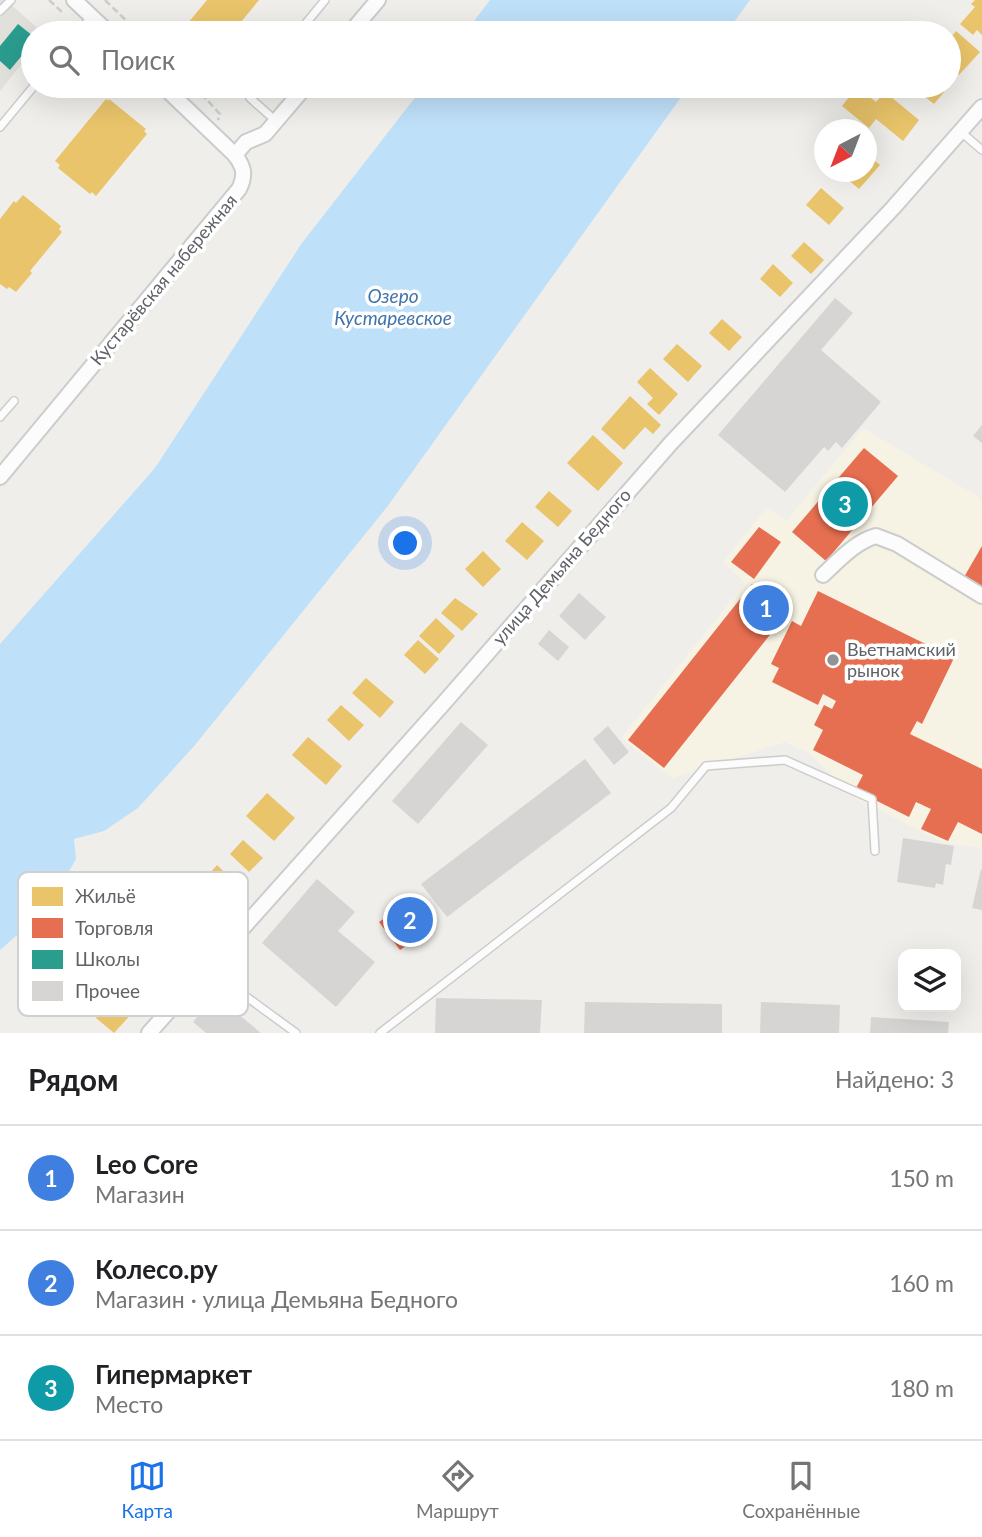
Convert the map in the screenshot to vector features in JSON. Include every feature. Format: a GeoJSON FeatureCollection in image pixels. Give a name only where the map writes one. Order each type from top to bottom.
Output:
{"type":"FeatureCollection","features":[{"type":"Feature","properties":{"kind":"street"},"geometry":{"type":"LineString","coordinates":[[74,0],[96,21]]}},
{"type":"Feature","properties":{"kind":"street"},"geometry":{"type":"LineString","coordinates":[[360,21],[378,0]]}},
{"type":"Feature","properties":{"kind":"street"},"geometry":{"type":"LineString","coordinates":[[176,98],[235,155],[246,142],[265,134],[296,98]]}},
{"type":"Feature","properties":{"kind":"street","name":"улица Демьяна Бедного"},"geometry":{"type":"LineString","coordinates":[[248,921],[671,443],[893,208],[982,107]]}},
{"type":"Feature","properties":{"kind":"street","name":"Кустарёвская набережная"},"geometry":{"type":"LineString","coordinates":[[0,477],[239,189],[244,173],[242,164],[235,155]]}},
{"type":"Feature","properties":{"kind":"street"},"geometry":{"type":"LineString","coordinates":[[823,575],[852,549],[866,539],[876,536],[897,544],[982,596]]}},
{"type":"Feature","properties":{"kind":"street","name":"улица Демьяна Бедного"},"geometry":{"type":"LineString","coordinates":[[149,1033],[164,1016]]}},
{"type":"Feature","properties":{"kind":"lane"},"geometry":{"type":"LineString","coordinates":[[0,11],[11,0]]}},
{"type":"Feature","properties":{"kind":"lane"},"geometry":{"type":"LineString","coordinates":[[308,21],[325,0]]}},
{"type":"Feature","properties":{"kind":"lane"},"geometry":{"type":"LineString","coordinates":[[88,21],[91,17]]}},
{"type":"Feature","properties":{"kind":"lane"},"geometry":{"type":"LineString","coordinates":[[0,127],[24,98]]}},
{"type":"Feature","properties":{"kind":"lane"},"geometry":{"type":"LineString","coordinates":[[250,98],[276,121]]}},
{"type":"Feature","properties":{"kind":"lane"},"geometry":{"type":"LineString","coordinates":[[960,132],[982,150]]}},
{"type":"Feature","properties":{"kind":"lane"},"geometry":{"type":"LineString","coordinates":[[0,417],[14,401]]}},
{"type":"Feature","properties":{"kind":"lane"},"geometry":{"type":"LineString","coordinates":[[380,1033],[671,808],[706,766],[785,760],[872,799],[875,851]]}},
{"type":"Feature","properties":{"kind":"lane"},"geometry":{"type":"LineString","coordinates":[[248,997],[296,1033]]}},
{"type":"Feature","properties":{"kind":"path"},"geometry":{"type":"LineString","coordinates":[[105,0],[127,21]]}},
{"type":"Feature","properties":{"kind":"path"},"geometry":{"type":"LineString","coordinates":[[206,98],[220,111],[220,116],[209,130]]}},
{"type":"Feature","properties":{"kind":"shaded area"},"geometry":{"type":"Polygon","coordinates":[[[0,0],[6,0],[30,21],[21,21],[21,65],[0,91],[0,0]]]}},
{"type":"Feature","properties":{"kind":"shaded area","name":"Вьетнамский рынок"},"geometry":{"type":"Polygon","coordinates":[[[863,428],[982,499],[982,848],[944,843],[853,797],[809,753],[785,742],[672,778],[621,738],[745,583],[723,562],[767,507],[787,520],[863,428]]]}},
{"type":"Feature","properties":{"kind":"water"},"geometry":{"type":"Polygon","coordinates":[[[490,0],[750,0],[735,21],[474,21],[490,0]]]}},
{"type":"Feature","properties":{"kind":"water","name":"Озеро Кустаревское"},"geometry":{"type":"Polygon","coordinates":[[[415,98],[680,98],[387,507],[195,745],[138,808],[104,831],[74,839],[76,859],[69,872],[18,872],[18,934],[0,950],[0,644],[155,468],[302,243],[415,98]]]}},
{"type":"Feature","properties":{"kind":"building: Жильё"},"geometry":{"type":"Polygon","coordinates":[[[207,0],[259,0],[242,21],[190,21],[207,0]]]}},
{"type":"Feature","properties":{"kind":"building: Жильё"},"geometry":{"type":"Polygon","coordinates":[[[975,0],[982,0],[982,35],[977,30],[973,35],[961,25],[975,7],[971,4],[975,0]]]}},
{"type":"Feature","properties":{"kind":"building: Жильё"},"geometry":{"type":"Polygon","coordinates":[[[961,35],[980,52],[961,73],[961,35]]]}},
{"type":"Feature","properties":{"kind":"building: Жильё"},"geometry":{"type":"Polygon","coordinates":[[[848,98],[871,98],[876,102],[880,98],[892,98],[919,120],[903,141],[877,119],[858,119],[842,106],[848,98]]]}},
{"type":"Feature","properties":{"kind":"building: Жильё"},"geometry":{"type":"Polygon","coordinates":[[[926,98],[939,98],[934,104],[926,98]]]}},
{"type":"Feature","properties":{"kind":"building: Жильё"},"geometry":{"type":"Polygon","coordinates":[[[106,99],[146,129],[144,131],[147,134],[96,196],[58,168],[60,165],[55,161],[106,99]]]}},
{"type":"Feature","properties":{"kind":"building: Жильё"},"geometry":{"type":"Polygon","coordinates":[[[851,182],[865,182],[859,189],[851,182]]]}},
{"type":"Feature","properties":{"kind":"building: Жильё"},"geometry":{"type":"Polygon","coordinates":[[[821,188],[844,208],[829,225],[806,205],[821,188]]]}},
{"type":"Feature","properties":{"kind":"building: Жильё"},"geometry":{"type":"Polygon","coordinates":[[[23,195],[61,226],[59,229],[62,232],[16,292],[0,284],[0,219],[14,201],[16,203],[23,195]]]}},
{"type":"Feature","properties":{"kind":"building: Жильё"},"geometry":{"type":"Polygon","coordinates":[[[804,242],[824,260],[811,274],[791,256],[804,242]]]}},
{"type":"Feature","properties":{"kind":"building: Жильё"},"geometry":{"type":"Polygon","coordinates":[[[773,264],[793,283],[780,297],[760,279],[773,264]]]}},
{"type":"Feature","properties":{"kind":"building: Жильё"},"geometry":{"type":"Polygon","coordinates":[[[722,319],[742,337],[729,351],[709,333],[722,319]]]}},
{"type":"Feature","properties":{"kind":"building: Жильё"},"geometry":{"type":"Polygon","coordinates":[[[677,344],[702,366],[688,382],[663,359],[677,344]]]}},
{"type":"Feature","properties":{"kind":"building: Жильё"},"geometry":{"type":"Polygon","coordinates":[[[650,368],[678,394],[659,415],[647,404],[653,398],[637,382],[650,368]]]}},
{"type":"Feature","properties":{"kind":"building: Жильё"},"geometry":{"type":"Polygon","coordinates":[[[630,396],[661,425],[653,434],[645,427],[624,450],[601,429],[630,396]]]}},
{"type":"Feature","properties":{"kind":"building: Жильё"},"geometry":{"type":"Polygon","coordinates":[[[593,435],[623,463],[598,491],[567,463],[593,435]]]}},
{"type":"Feature","properties":{"kind":"building: Жильё"},"geometry":{"type":"Polygon","coordinates":[[[549,491],[572,511],[558,527],[535,507],[549,491]]]}},
{"type":"Feature","properties":{"kind":"building: Жильё"},"geometry":{"type":"Polygon","coordinates":[[[522,522],[544,541],[527,560],[505,541],[522,522]]]}},
{"type":"Feature","properties":{"kind":"building: Жильё"},"geometry":{"type":"Polygon","coordinates":[[[483,551],[501,569],[483,587],[465,569],[483,551]]]}},
{"type":"Feature","properties":{"kind":"building: Жильё"},"geometry":{"type":"Polygon","coordinates":[[[455,598],[478,614],[462,631],[441,613],[455,598]]]}},
{"type":"Feature","properties":{"kind":"building: Жильё"},"geometry":{"type":"Polygon","coordinates":[[[436,618],[455,636],[439,654],[419,636],[436,618]]]}},
{"type":"Feature","properties":{"kind":"building: Жильё"},"geometry":{"type":"Polygon","coordinates":[[[418,640],[439,659],[425,674],[404,655],[418,640]]]}},
{"type":"Feature","properties":{"kind":"building: Жильё"},"geometry":{"type":"Polygon","coordinates":[[[366,678],[394,702],[380,718],[352,693],[366,678]]]}},
{"type":"Feature","properties":{"kind":"building: Жильё"},"geometry":{"type":"Polygon","coordinates":[[[341,705],[364,725],[349,741],[327,720],[341,705]]]}},
{"type":"Feature","properties":{"kind":"building: Жильё"},"geometry":{"type":"Polygon","coordinates":[[[308,737],[342,766],[326,785],[292,755],[308,737]]]}},
{"type":"Feature","properties":{"kind":"building: Жильё"},"geometry":{"type":"Polygon","coordinates":[[[267,793],[295,818],[274,841],[246,816],[267,793]]]}},
{"type":"Feature","properties":{"kind":"building: Жильё"},"geometry":{"type":"Polygon","coordinates":[[[243,840],[263,858],[249,872],[230,854],[243,840]]]}},
{"type":"Feature","properties":{"kind":"building: Жильё"},"geometry":{"type":"Polygon","coordinates":[[[217,865],[224,872],[211,872],[217,865]]]}},
{"type":"Feature","properties":{"kind":"building: Жильё"},"geometry":{"type":"Polygon","coordinates":[[[98,1016],[130,1016],[114,1033],[96,1018],[98,1016]]]}},
{"type":"Feature","properties":{"kind":"building: Торговля"},"geometry":{"type":"Polygon","coordinates":[[[864,448],[898,476],[826,561],[792,532],[864,448]]]}},
{"type":"Feature","properties":{"kind":"building: Торговля"},"geometry":{"type":"Polygon","coordinates":[[[759,527],[781,542],[754,579],[731,562],[759,527]]]}},
{"type":"Feature","properties":{"kind":"building: Торговля"},"geometry":{"type":"Polygon","coordinates":[[[982,546],[982,588],[964,577],[982,546]]]}},
{"type":"Feature","properties":{"kind":"building: Торговля"},"geometry":{"type":"Polygon","coordinates":[[[760,582],[787,603],[783,608],[788,612],[664,768],[628,740],[752,584],[756,587],[760,582]]]}},
{"type":"Feature","properties":{"kind":"building: Торговля"},"geometry":{"type":"Polygon","coordinates":[[[818,591],[954,658],[922,724],[917,721],[910,734],[982,769],[982,834],[958,822],[948,841],[921,829],[931,809],[916,802],[909,817],[855,790],[863,775],[813,750],[823,730],[814,725],[824,705],[832,709],[836,701],[823,694],[818,705],[772,682],[779,668],[771,664],[792,621],[801,626],[818,591]]]}},
{"type":"Feature","properties":{"kind":"building: Торговля"},"geometry":{"type":"Polygon","coordinates":[[[412,899],[434,927],[400,950],[379,922],[412,899]]]}},
{"type":"Feature","properties":{"kind":"building: Школы"},"geometry":{"type":"Polygon","coordinates":[[[18,24],[21,26],[21,57],[10,70],[0,61],[0,46],[18,24]]]}},
{"type":"Feature","properties":{"kind":"building: Прочее"},"geometry":{"type":"Polygon","coordinates":[[[835,298],[853,313],[821,350],[881,402],[842,448],[836,442],[828,451],[824,447],[785,492],[718,435],[835,298]]]}},
{"type":"Feature","properties":{"kind":"building: Прочее"},"geometry":{"type":"Polygon","coordinates":[[[982,425],[982,443],[973,436],[982,425]]]}},
{"type":"Feature","properties":{"kind":"building: Прочее"},"geometry":{"type":"Polygon","coordinates":[[[579,593],[606,617],[585,640],[559,616],[579,593]]]}},
{"type":"Feature","properties":{"kind":"building: Прочее"},"geometry":{"type":"Polygon","coordinates":[[[549,630],[569,647],[558,661],[538,644],[549,630]]]}},
{"type":"Feature","properties":{"kind":"building: Прочее"},"geometry":{"type":"Polygon","coordinates":[[[461,722],[488,745],[418,824],[392,801],[461,722]]]}},
{"type":"Feature","properties":{"kind":"building: Прочее"},"geometry":{"type":"Polygon","coordinates":[[[608,726],[629,752],[614,765],[593,739],[608,726]]]}},
{"type":"Feature","properties":{"kind":"building: Прочее"},"geometry":{"type":"Polygon","coordinates":[[[585,759],[611,793],[447,917],[421,884],[585,759]]]}},
{"type":"Feature","properties":{"kind":"building: Прочее"},"geometry":{"type":"Polygon","coordinates":[[[903,838],[954,846],[951,865],[946,864],[943,885],[936,883],[935,888],[897,882],[903,838]]]}},
{"type":"Feature","properties":{"kind":"building: Прочее"},"geometry":{"type":"Polygon","coordinates":[[[982,870],[982,910],[972,908],[982,870]]]}},
{"type":"Feature","properties":{"kind":"building: Прочее"},"geometry":{"type":"Polygon","coordinates":[[[317,879],[355,912],[338,931],[375,962],[336,1007],[262,943],[317,879]]]}},
{"type":"Feature","properties":{"kind":"building: Прочее"},"geometry":{"type":"Polygon","coordinates":[[[436,998],[542,1000],[540,1033],[435,1033],[436,998]]]}},
{"type":"Feature","properties":{"kind":"building: Прочее"},"geometry":{"type":"Polygon","coordinates":[[[585,1002],[722,1004],[722,1033],[584,1033],[585,1002]]]}},
{"type":"Feature","properties":{"kind":"building: Прочее"},"geometry":{"type":"Polygon","coordinates":[[[761,1002],[840,1005],[839,1033],[760,1033],[761,1002]]]}},
{"type":"Feature","properties":{"kind":"building: Прочее"},"geometry":{"type":"Polygon","coordinates":[[[198,1016],[240,1016],[261,1033],[206,1033],[193,1022],[198,1016]]]}},
{"type":"Feature","properties":{"kind":"building: Прочее"},"geometry":{"type":"Polygon","coordinates":[[[871,1017],[949,1022],[948,1033],[870,1033],[871,1017]]]}},
{"type":"Feature","properties":{"kind":"place","name":"Гипермаркет"},"geometry":{"type":"Point","coordinates":[845,504]}},
{"type":"Feature","properties":{"kind":"place","name":"Leo Core"},"geometry":{"type":"Point","coordinates":[766,608]}},
{"type":"Feature","properties":{"kind":"place","name":"Вьетнамский рынок"},"geometry":{"type":"Point","coordinates":[833,660]}},
{"type":"Feature","properties":{"kind":"place","name":"Колесо.ру"},"geometry":{"type":"Point","coordinates":[410,920]}}]}
